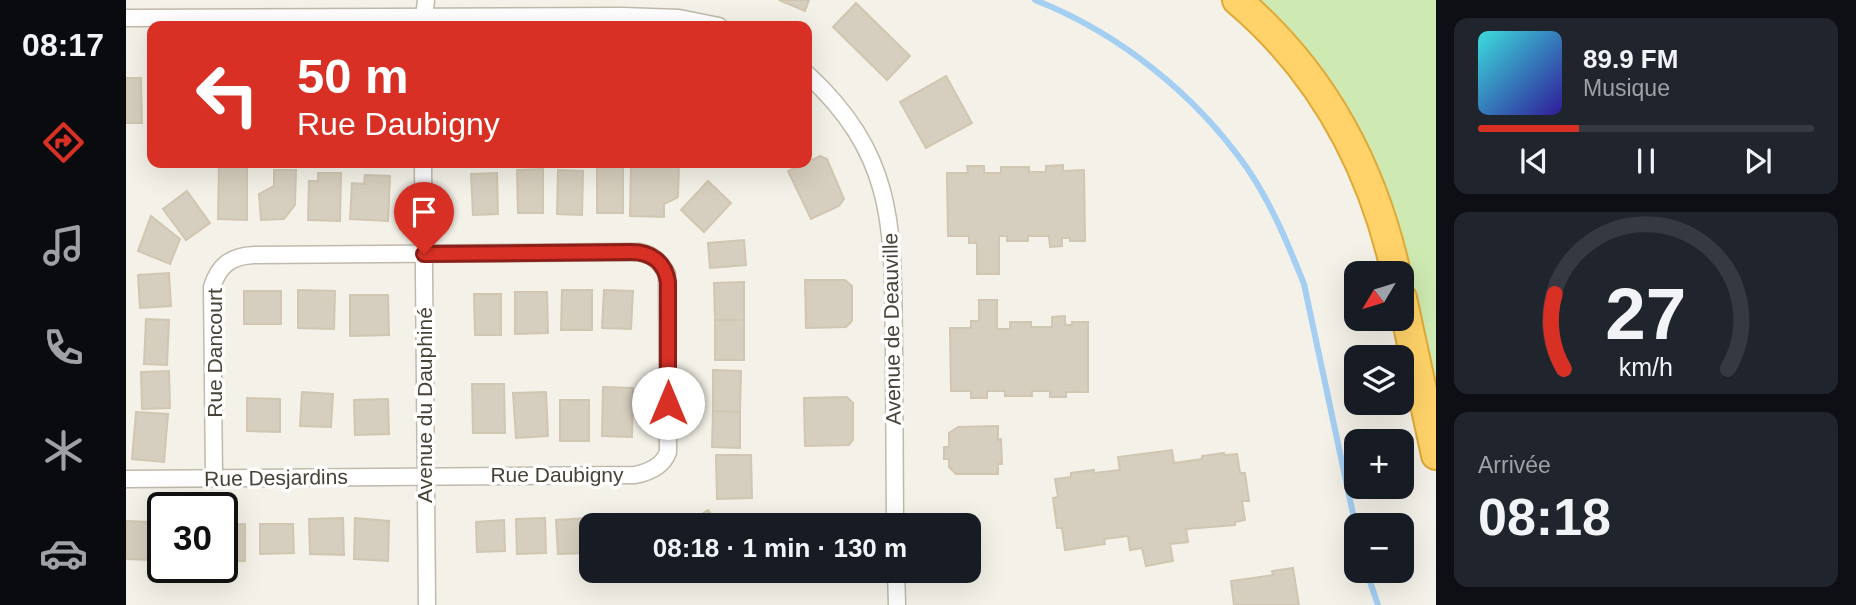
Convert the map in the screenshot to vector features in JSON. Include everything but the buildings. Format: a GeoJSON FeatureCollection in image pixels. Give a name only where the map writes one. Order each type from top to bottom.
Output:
{"type":"FeatureCollection","features":[{"type":"Feature","properties":{"kind":"highway"},"geometry":{"type":"LineString","coordinates":[[1237,0],[1291,52],[1339,120],[1373,192],[1393,261]]}},
{"type":"Feature","properties":{"kind":"highway"},"geometry":{"type":"LineString","coordinates":[[1409,331],[1436,455]]}},
{"type":"Feature","properties":{"kind":"street"},"geometry":{"type":"LineString","coordinates":[[423,21],[426,0]]}},
{"type":"Feature","properties":{"kind":"street"},"geometry":{"type":"LineString","coordinates":[[424,21],[436,0]]}},
{"type":"Feature","properties":{"kind":"street"},"geometry":{"type":"LineString","coordinates":[[470,21],[659,17],[686,21]]}},
{"type":"Feature","properties":{"kind":"street"},"geometry":{"type":"LineString","coordinates":[[126,18],[349,21]]}},
{"type":"Feature","properties":{"kind":"street","name":"Avenue de Deauville"},"geometry":{"type":"LineString","coordinates":[[812,79],[831,97],[853,127],[875,169],[888,212],[893,266],[895,513]]}},
{"type":"Feature","properties":{"kind":"street","name":"Avenue du Dauphiné"},"geometry":{"type":"LineString","coordinates":[[423,168],[427,605]]}},
{"type":"Feature","properties":{"kind":"street","name":"Rue Daubigny"},"geometry":{"type":"LineString","coordinates":[[424,254],[638,252],[646,253],[659,261],[667,274],[668,282],[668,452],[661,464],[650,471],[635,475],[425,476]]}},
{"type":"Feature","properties":{"kind":"street","name":"Rue Dancourt"},"geometry":{"type":"LineString","coordinates":[[214,478],[212,287],[216,274],[223,265],[234,258],[254,254],[424,254]]}},
{"type":"Feature","properties":{"kind":"street","name":"Rue Desjardins"},"geometry":{"type":"LineString","coordinates":[[126,479],[425,476]]}},
{"type":"Feature","properties":{"kind":"street"},"geometry":{"type":"LineString","coordinates":[[896,583],[897,605]]}},
{"type":"Feature","properties":{"kind":"green space"},"geometry":{"type":"Polygon","coordinates":[[[1257,0],[1436,0],[1436,404],[1414,295],[1414,261],[1406,261],[1394,216],[1366,144],[1328,80],[1257,0]]]}},
{"type":"Feature","properties":{"kind":"waterway"},"geometry":{"type":"LineString","coordinates":[[1035,0],[1096,30],[1153,69],[1204,115],[1256,181],[1304,284],[1353,513]]}},
{"type":"Feature","properties":{"kind":"waterway"},"geometry":{"type":"LineString","coordinates":[[1370,583],[1378,605]]}},
{"type":"Feature","properties":{"kind":"route"},"geometry":{"type":"LineString","coordinates":[[424,254],[631,252],[653,256],[667,274],[668,282],[668,403]]}}]}
